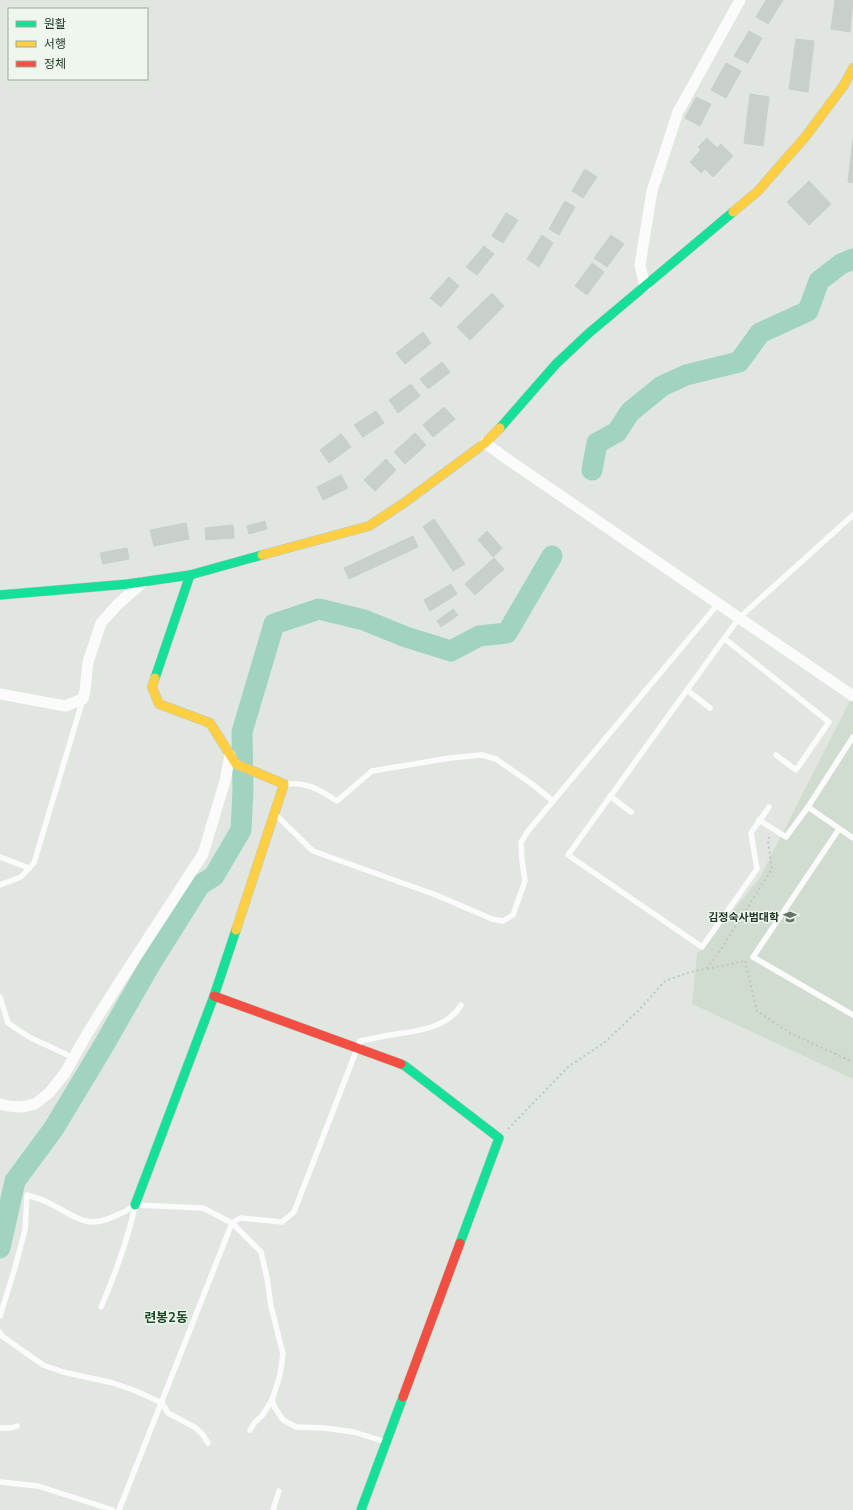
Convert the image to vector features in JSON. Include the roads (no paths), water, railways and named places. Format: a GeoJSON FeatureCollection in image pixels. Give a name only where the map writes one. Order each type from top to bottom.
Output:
{"type":"FeatureCollection","features":[{"type":"Feature","properties":{"kind":"street"},"geometry":{"type":"LineString","coordinates":[[645,287],[640,265],[652,192],[678,112],[740,0]]}},
{"type":"Feature","properties":{"kind":"street"},"geometry":{"type":"LineString","coordinates":[[0,595],[144,582],[190,575],[369,526],[404,503],[485,443],[506,422],[556,364],[589,333],[758,191],[806,136],[844,85],[853,68]]}},
{"type":"Feature","properties":{"kind":"street"},"geometry":{"type":"LineString","coordinates":[[485,443],[853,696]]}},
{"type":"Feature","properties":{"kind":"street"},"geometry":{"type":"LineString","coordinates":[[135,1204],[214,996],[284,784],[254,771],[233,759],[210,723],[159,704],[152,687],[190,575]]}},
{"type":"Feature","properties":{"kind":"street"},"geometry":{"type":"LineString","coordinates":[[0,694],[65,706],[83,699],[88,662],[101,623],[118,604],[144,582]]}},
{"type":"Feature","properties":{"kind":"street"},"geometry":{"type":"LineString","coordinates":[[0,1104],[8,1106],[21,1106],[35,1104],[48,1093],[66,1073],[117,986],[203,854],[233,759]]}},
{"type":"Feature","properties":{"kind":"street"},"geometry":{"type":"LineString","coordinates":[[214,996],[405,1066],[499,1138],[361,1510]]}},
{"type":"Feature","properties":{"kind":"lane"},"geometry":{"type":"LineString","coordinates":[[769,807],[751,833],[757,869],[702,946],[568,855],[739,618],[853,515]]}},
{"type":"Feature","properties":{"kind":"lane"},"geometry":{"type":"LineString","coordinates":[[274,814],[313,851],[436,895],[492,919],[503,921],[513,915],[526,881],[522,861],[521,842],[528,831],[718,604]]}},
{"type":"Feature","properties":{"kind":"lane"},"geometry":{"type":"LineString","coordinates":[[725,639],[829,722],[796,770],[776,755]]}},
{"type":"Feature","properties":{"kind":"lane"},"geometry":{"type":"LineString","coordinates":[[687,690],[710,708]]}},
{"type":"Feature","properties":{"kind":"lane"},"geometry":{"type":"LineString","coordinates":[[0,885],[21,877],[34,863],[83,699]]}},
{"type":"Feature","properties":{"kind":"lane"},"geometry":{"type":"LineString","coordinates":[[759,820],[786,837],[808,807],[853,737]]}},
{"type":"Feature","properties":{"kind":"lane"},"geometry":{"type":"LineString","coordinates":[[284,784],[298,783],[318,788],[337,801],[372,771],[450,758],[482,755],[496,759],[532,784],[553,801]]}},
{"type":"Feature","properties":{"kind":"lane"},"geometry":{"type":"LineString","coordinates":[[610,796],[632,812]]}},
{"type":"Feature","properties":{"kind":"lane"},"geometry":{"type":"LineString","coordinates":[[808,807],[853,838]]}},
{"type":"Feature","properties":{"kind":"lane"},"geometry":{"type":"LineString","coordinates":[[839,829],[753,957],[853,1015]]}},
{"type":"Feature","properties":{"kind":"lane"},"geometry":{"type":"LineString","coordinates":[[0,857],[29,868]]}},
{"type":"Feature","properties":{"kind":"lane"},"geometry":{"type":"LineString","coordinates":[[0,997],[8,1023],[30,1037],[74,1058]]}},
{"type":"Feature","properties":{"kind":"lane"},"geometry":{"type":"LineString","coordinates":[[119,1510],[232,1223],[240,1218],[282,1222],[294,1212],[356,1048],[360,1041],[427,1029],[442,1023],[456,1014],[461,1005]]}},
{"type":"Feature","properties":{"kind":"lane"},"geometry":{"type":"LineString","coordinates":[[0,1316],[25,1230],[27,1195],[46,1202],[77,1218],[92,1222],[109,1218],[127,1211],[135,1204],[203,1208],[232,1223],[261,1252],[267,1278],[271,1306],[283,1354],[280,1375],[274,1389],[272,1400],[262,1416],[255,1422],[250,1430]]}},
{"type":"Feature","properties":{"kind":"lane"},"geometry":{"type":"LineString","coordinates":[[101,1307],[114,1279],[132,1221],[135,1204]]}},
{"type":"Feature","properties":{"kind":"lane"},"geometry":{"type":"LineString","coordinates":[[0,1332],[2,1336],[43,1365],[63,1372],[112,1383],[136,1391],[162,1403],[168,1413],[196,1428],[208,1443]]}},
{"type":"Feature","properties":{"kind":"lane"},"geometry":{"type":"LineString","coordinates":[[272,1400],[275,1408],[283,1420],[296,1427],[324,1428],[354,1432],[386,1443]]}},
{"type":"Feature","properties":{"kind":"lane"},"geometry":{"type":"LineString","coordinates":[[0,1428],[11,1428],[17,1426]]}},
{"type":"Feature","properties":{"kind":"lane"},"geometry":{"type":"LineString","coordinates":[[0,1482],[38,1486],[113,1510]]}},
{"type":"Feature","properties":{"kind":"lane"},"geometry":{"type":"LineString","coordinates":[[273,1510],[279,1491]]}},
{"type":"Feature","properties":{"kind":"waterway"},"geometry":{"type":"LineString","coordinates":[[592,470],[597,443],[617,432],[630,412],[662,386],[686,375],[739,362],[760,333],[808,311],[819,281],[841,264],[853,259]]}},
{"type":"Feature","properties":{"kind":"waterway"},"geometry":{"type":"LineString","coordinates":[[0,1248],[15,1181],[54,1128],[151,963],[200,885],[214,876],[241,830],[243,790],[242,732],[274,624],[319,609],[364,620],[406,637],[451,651],[479,636],[507,633],[552,556]]}},
{"type":"Feature","properties":{"kind":"place","name":"김정숙사범대학"},"geometry":{"type":"Point","coordinates":[790,917]}},
{"type":"Feature","properties":{"kind":"district","name":"련봉2동"},"geometry":{"type":"Point","coordinates":[166,1317]}}]}
